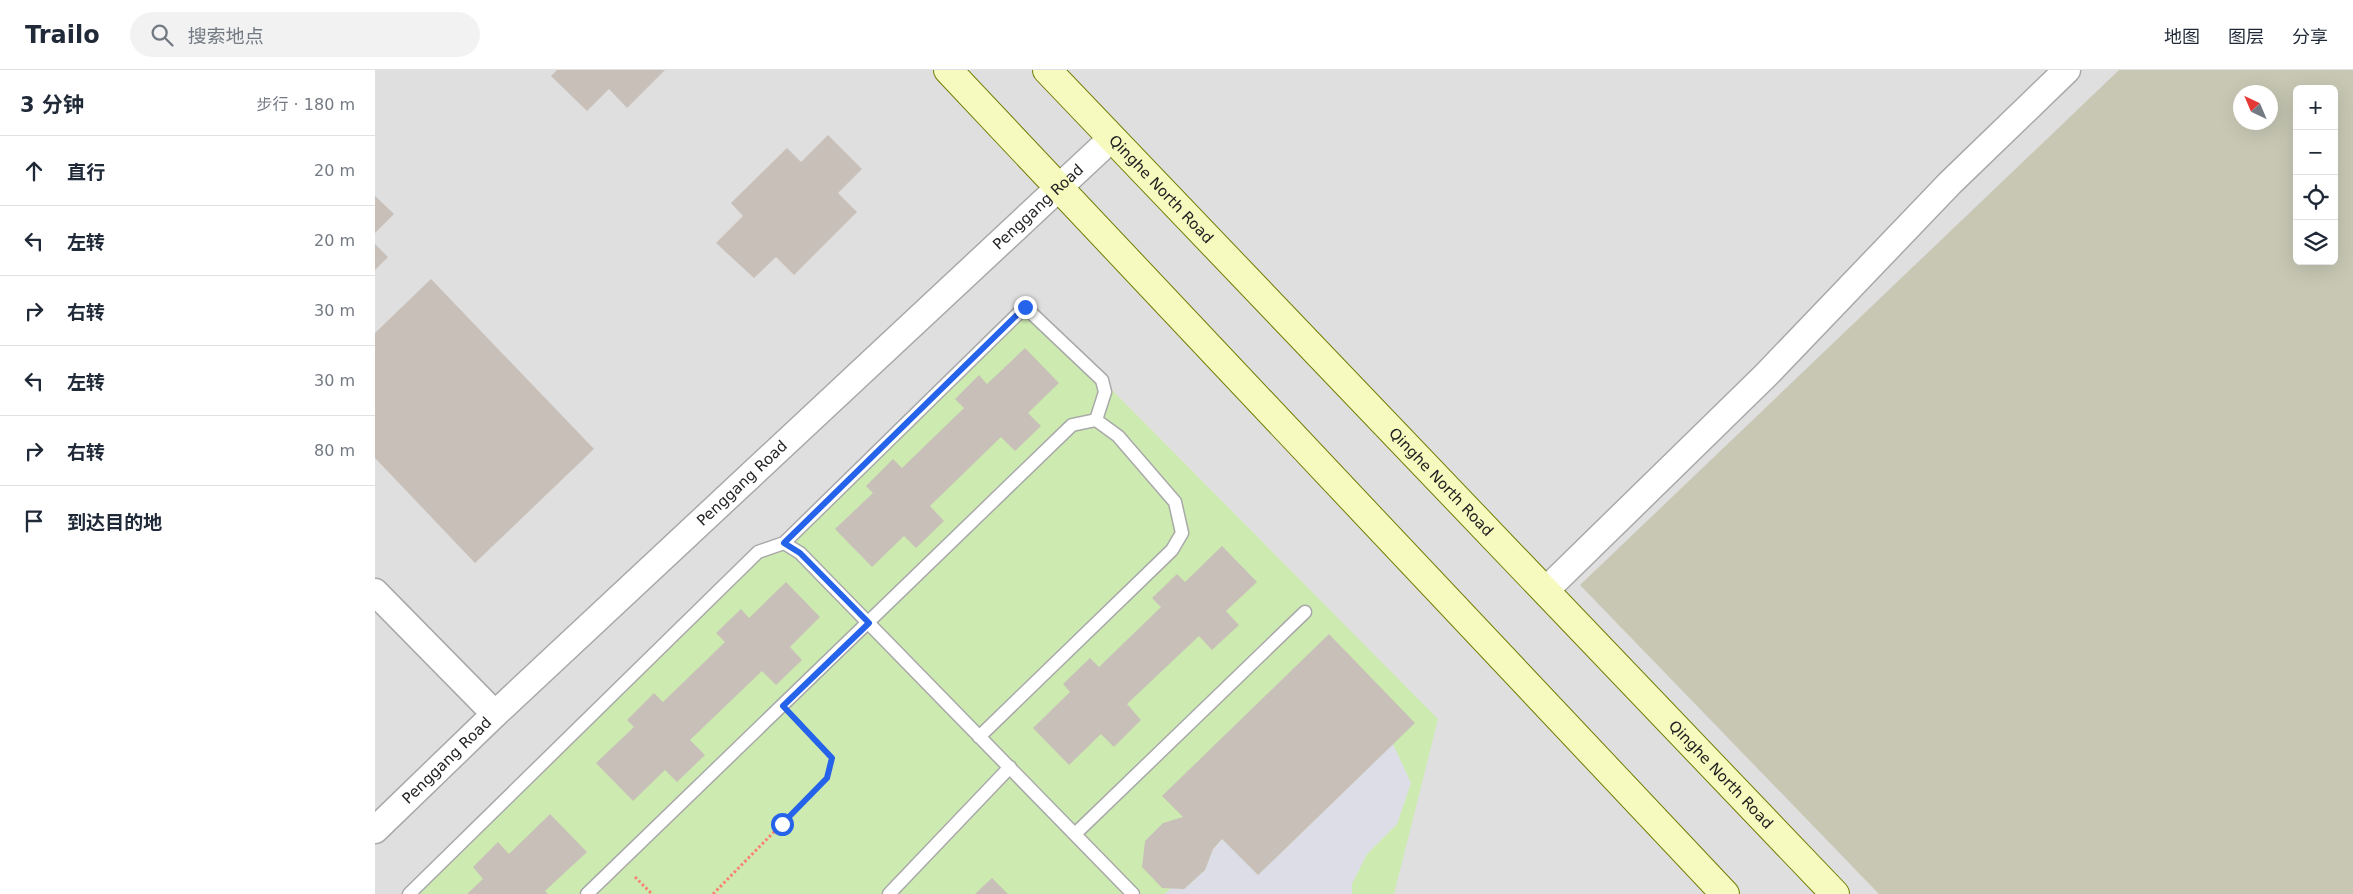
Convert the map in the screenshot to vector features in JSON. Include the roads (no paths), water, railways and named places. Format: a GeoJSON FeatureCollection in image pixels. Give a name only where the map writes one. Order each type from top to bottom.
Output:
{"type":"FeatureCollection","features":[{"type":"Feature","properties":{"kind":"main road"},"geometry":{"type":"LineString","coordinates":[[948,70],[1725,894]]}},
{"type":"Feature","properties":{"kind":"main road","name":"Qinghe North Road"},"geometry":{"type":"LineString","coordinates":[[1047,70],[1835,894]]}},
{"type":"Feature","properties":{"kind":"street"},"geometry":{"type":"LineString","coordinates":[[1545,591],[1767,375],[1950,182],[2067,70]]}},
{"type":"Feature","properties":{"kind":"street","name":"Penggang Road"},"geometry":{"type":"LineString","coordinates":[[375,830],[495,714],[1112,138]]}},
{"type":"Feature","properties":{"kind":"street"},"geometry":{"type":"LineString","coordinates":[[375,592],[495,714]]}},
{"type":"Feature","properties":{"kind":"lane"},"geometry":{"type":"LineString","coordinates":[[409,894],[758,552],[784,543],[1025,307],[1102,380],[1105,392],[1096,420]]}},
{"type":"Feature","properties":{"kind":"lane"},"geometry":{"type":"LineString","coordinates":[[587,894],[1072,425],[1096,420],[1118,436],[1175,502],[1182,533],[1172,550],[979,737]]}},
{"type":"Feature","properties":{"kind":"lane"},"geometry":{"type":"LineString","coordinates":[[784,543],[800,553],[1133,894]]}},
{"type":"Feature","properties":{"kind":"lane"},"geometry":{"type":"LineString","coordinates":[[1075,834],[1305,612]]}},
{"type":"Feature","properties":{"kind":"lane"},"geometry":{"type":"LineString","coordinates":[[889,894],[1010,768]]}}]}
